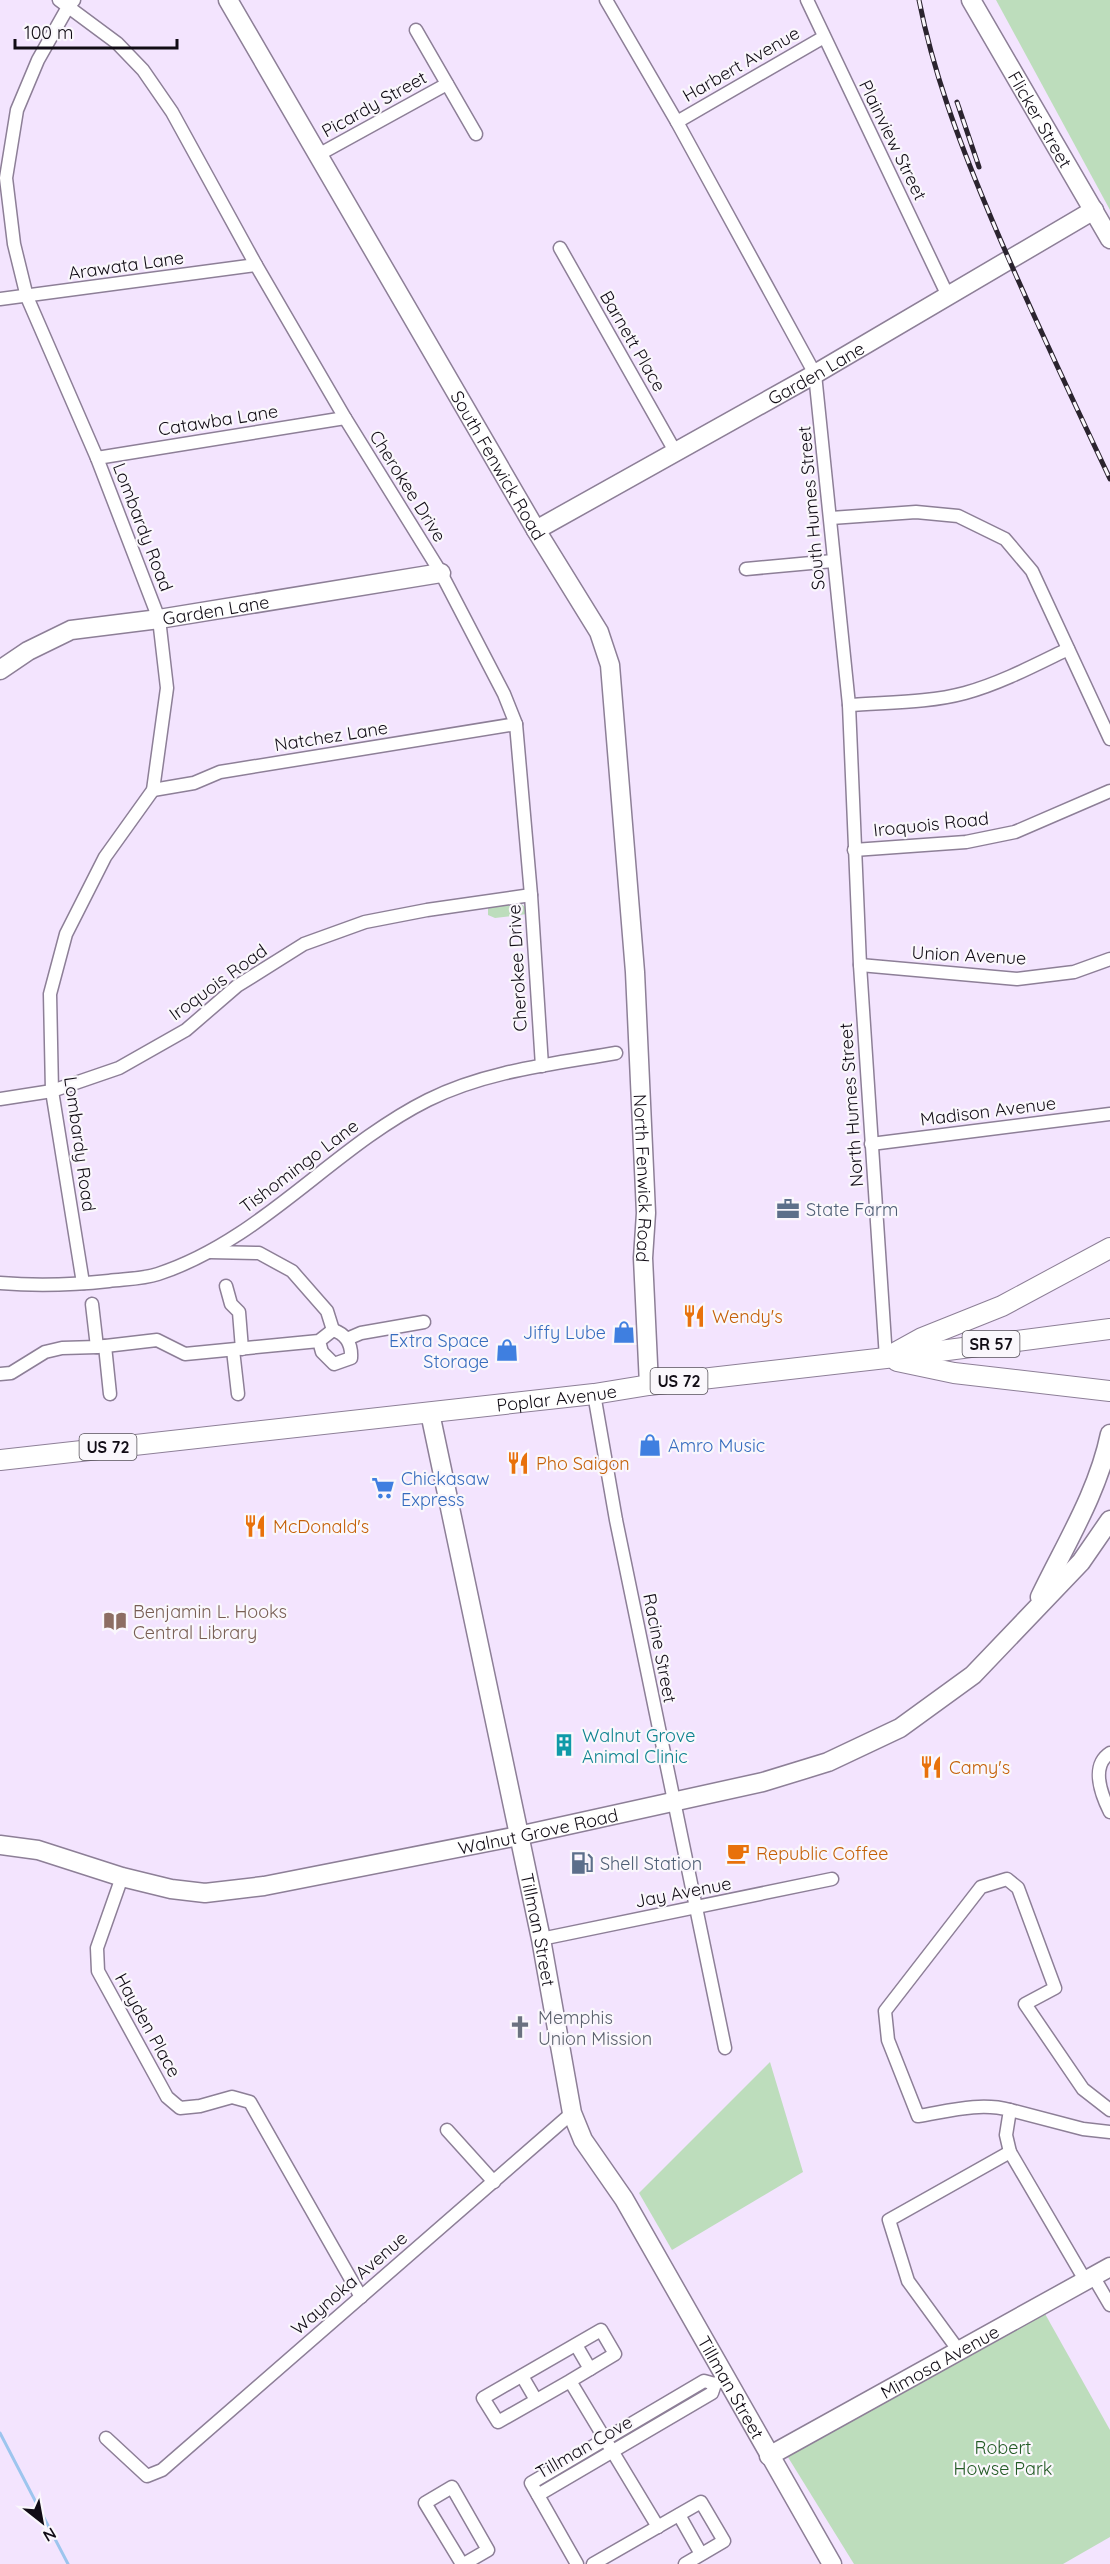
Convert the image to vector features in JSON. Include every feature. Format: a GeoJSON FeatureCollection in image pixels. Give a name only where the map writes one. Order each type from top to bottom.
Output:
{"type":"FeatureCollection","features":[{"type":"Feature","properties":{"kind":"main road","name":"US 72"},"geometry":{"type":"LineString","coordinates":[[886,1358],[922,1338],[1002,1306],[1110,1248]]}},
{"type":"Feature","properties":{"kind":"main road","name":"Poplar Avenue"},"geometry":{"type":"LineString","coordinates":[[0,1460],[594,1394],[649,1385],[1103,1330]]}},
{"type":"Feature","properties":{"kind":"main road","name":"US 72"},"geometry":{"type":"LineString","coordinates":[[886,1358],[954,1373],[1110,1391]]}},
{"type":"Feature","properties":{"kind":"street","name":"South Fenwick Road"},"geometry":{"type":"LineString","coordinates":[[228,0],[536,530],[599,632],[610,664],[635,972]]}},
{"type":"Feature","properties":{"kind":"street","name":"South Humes Street"},"geometry":{"type":"LineString","coordinates":[[606,0],[677,122],[815,374],[849,705],[858,922]]}},
{"type":"Feature","properties":{"kind":"street","name":"Plainview Street"},"geometry":{"type":"LineString","coordinates":[[807,0],[948,296]]}},
{"type":"Feature","properties":{"kind":"street","name":"Flicker Street"},"geometry":{"type":"LineString","coordinates":[[971,0],[1110,239]]}},
{"type":"Feature","properties":{"kind":"street","name":"Cherokee Drive"},"geometry":{"type":"LineString","coordinates":[[67,2],[117,43],[143,70],[172,112],[256,265],[345,418],[441,573],[504,694],[516,724],[531,895],[542,1066]]}},
{"type":"Feature","properties":{"kind":"street","name":"Lombardy Road"},"geometry":{"type":"LineString","coordinates":[[67,2],[38,60],[17,110],[6,178],[14,244],[27,297],[97,458],[159,619],[167,688],[153,790],[105,857],[66,934],[50,994],[52,1091],[83,1283]]}},
{"type":"Feature","properties":{"kind":"street","name":"Picardy Street"},"geometry":{"type":"LineString","coordinates":[[416,30],[476,134]]}},
{"type":"Feature","properties":{"kind":"street","name":"Harbert Avenue"},"geometry":{"type":"LineString","coordinates":[[677,122],[824,37]]}},
{"type":"Feature","properties":{"kind":"street","name":"Picardy Street"},"geometry":{"type":"LineString","coordinates":[[318,155],[447,84]]}},
{"type":"Feature","properties":{"kind":"street","name":"Garden Lane"},"geometry":{"type":"LineString","coordinates":[[536,530],[815,374],[1094,210]]}},
{"type":"Feature","properties":{"kind":"street","name":"Barnett Place"},"geometry":{"type":"LineString","coordinates":[[560,248],[676,453]]}},
{"type":"Feature","properties":{"kind":"street","name":"Arawata Lane"},"geometry":{"type":"LineString","coordinates":[[0,299],[256,265]]}},
{"type":"Feature","properties":{"kind":"street","name":"Catawba Lane"},"geometry":{"type":"LineString","coordinates":[[97,458],[345,418]]}},
{"type":"Feature","properties":{"kind":"street"},"geometry":{"type":"LineString","coordinates":[[831,518],[916,512],[958,516],[1005,539],[1032,571],[1110,739]]}},
{"type":"Feature","properties":{"kind":"street"},"geometry":{"type":"LineString","coordinates":[[746,569],[833,561]]}},
{"type":"Feature","properties":{"kind":"street","name":"Garden Lane"},"geometry":{"type":"LineString","coordinates":[[0,670],[28,651],[71,630],[159,619],[441,573]]}},
{"type":"Feature","properties":{"kind":"street"},"geometry":{"type":"LineString","coordinates":[[849,705],[928,700],[965,693],[1008,678],[1068,649]]}},
{"type":"Feature","properties":{"kind":"street","name":"Natchez Lane"},"geometry":{"type":"LineString","coordinates":[[153,790],[194,783],[220,772],[516,724]]}},
{"type":"Feature","properties":{"kind":"street","name":"Iroquois Road"},"geometry":{"type":"LineString","coordinates":[[854,850],[966,842],[1015,832],[1110,791]]}},
{"type":"Feature","properties":{"kind":"street","name":"Iroquois Road"},"geometry":{"type":"LineString","coordinates":[[0,1099],[52,1091],[119,1068],[176,1035],[237,986],[304,944],[365,922],[427,910],[531,895]]}},
{"type":"Feature","properties":{"kind":"street","name":"North Humes Street"},"geometry":{"type":"LineString","coordinates":[[858,922],[886,1358]]}},
{"type":"Feature","properties":{"kind":"street","name":"Union Avenue"},"geometry":{"type":"LineString","coordinates":[[860,966],[1017,979],[1074,972],[1110,959]]}},
{"type":"Feature","properties":{"kind":"street","name":"North Fenwick Road"},"geometry":{"type":"LineString","coordinates":[[635,972],[646,1214],[643,1258],[649,1385]]}},
{"type":"Feature","properties":{"kind":"street","name":"Tishomingo Lane"},"geometry":{"type":"LineString","coordinates":[[0,1283],[37,1286],[157,1274],[210,1252],[263,1217],[383,1126],[413,1108],[475,1081],[616,1053]]}},
{"type":"Feature","properties":{"kind":"street","name":"Madison Avenue"},"geometry":{"type":"LineString","coordinates":[[871,1144],[1110,1113]]}},
{"type":"Feature","properties":{"kind":"street"},"geometry":{"type":"LineString","coordinates":[[210,1252],[259,1253],[292,1271],[327,1311],[333,1330]]}},
{"type":"Feature","properties":{"kind":"street"},"geometry":{"type":"LineString","coordinates":[[226,1286],[231,1304],[238,1312],[238,1394]]}},
{"type":"Feature","properties":{"kind":"street"},"geometry":{"type":"LineString","coordinates":[[92,1304],[110,1394]]}},
{"type":"Feature","properties":{"kind":"street"},"geometry":{"type":"LineString","coordinates":[[347,1339],[361,1333],[424,1322]]}},
{"type":"Feature","properties":{"kind":"street"},"geometry":{"type":"LineString","coordinates":[[319,1341],[322,1352],[334,1364],[351,1358],[351,1349],[347,1339],[340,1332],[333,1330]]}},
{"type":"Feature","properties":{"kind":"street"},"geometry":{"type":"LineString","coordinates":[[0,1374],[11,1373],[45,1352],[62,1348],[101,1347],[157,1340],[185,1354],[319,1341],[333,1330]]}},
{"type":"Feature","properties":{"kind":"street","name":"Racine Street"},"geometry":{"type":"LineString","coordinates":[[594,1394],[616,1520],[725,2048]]}},
{"type":"Feature","properties":{"kind":"street","name":"Tillman Street"},"geometry":{"type":"LineString","coordinates":[[430,1413],[540,1939],[572,2114],[583,2140],[624,2199],[720,2381],[769,2456],[832,2564]]}},
{"type":"Feature","properties":{"kind":"street","name":"Walnut Grove Road"},"geometry":{"type":"LineString","coordinates":[[1031,1615],[1089,1502],[1104,1461],[1110,1434]]}},
{"type":"Feature","properties":{"kind":"street","name":"Walnut Grove Road"},"geometry":{"type":"LineString","coordinates":[[0,1845],[38,1850],[122,1877],[171,1889],[205,1893],[264,1886],[518,1836],[763,1782],[828,1762],[900,1728],[973,1675],[1081,1562],[1110,1520]]}},
{"type":"Feature","properties":{"kind":"street"},"geometry":{"type":"LineString","coordinates":[[1108,1755],[1100,1772],[1100,1791],[1110,1812]]}},
{"type":"Feature","properties":{"kind":"street","name":"Hayden Place"},"geometry":{"type":"LineString","coordinates":[[122,1877],[97,1948],[98,1971],[167,2097],[180,2108],[200,2106],[232,2097],[250,2102],[361,2297]]}},
{"type":"Feature","properties":{"kind":"street","name":"Jay Avenue"},"geometry":{"type":"LineString","coordinates":[[540,1939],[832,1879]]}},
{"type":"Feature","properties":{"kind":"street"},"geometry":{"type":"LineString","coordinates":[[1110,2109],[1083,2089],[1025,2004],[1055,1988],[1018,1888],[1006,1879],[981,1887],[885,2011],[888,2040],[918,2116],[994,2106],[1083,2129],[1110,2132]]}},
{"type":"Feature","properties":{"kind":"street"},"geometry":{"type":"LineString","coordinates":[[1010,2110],[1006,2135],[1010,2152],[1089,2278],[1110,2306]]}},
{"type":"Feature","properties":{"kind":"street","name":"Waynoka Avenue"},"geometry":{"type":"LineString","coordinates":[[106,2438],[147,2476],[162,2470],[572,2114]]}},
{"type":"Feature","properties":{"kind":"street"},"geometry":{"type":"LineString","coordinates":[[447,2130],[494,2182]]}},
{"type":"Feature","properties":{"kind":"street"},"geometry":{"type":"LineString","coordinates":[[958,2351],[908,2281],[889,2220],[1010,2152]]}},
{"type":"Feature","properties":{"kind":"street","name":"Mimosa Avenue"},"geometry":{"type":"LineString","coordinates":[[769,2456],[1110,2267]]}},
{"type":"Feature","properties":{"kind":"street"},"geometry":{"type":"LineString","coordinates":[[601,2330],[615,2354],[590,2369],[498,2422],[483,2398],[601,2330]]}},
{"type":"Feature","properties":{"kind":"street"},"geometry":{"type":"LineString","coordinates":[[576,2345],[590,2369]]}},
{"type":"Feature","properties":{"kind":"street"},"geometry":{"type":"LineString","coordinates":[[522,2376],[536,2400]]}},
{"type":"Feature","properties":{"kind":"street"},"geometry":{"type":"LineString","coordinates":[[570,2380],[658,2527]]}},
{"type":"Feature","properties":{"kind":"street","name":"Tillman Cove"},"geometry":{"type":"LineString","coordinates":[[704,2380],[720,2381],[712,2393],[538,2495],[531,2483],[704,2380]]}},
{"type":"Feature","properties":{"kind":"street"},"geometry":{"type":"LineString","coordinates":[[636,2420],[644,2433]]}},
{"type":"Feature","properties":{"kind":"street"},"geometry":{"type":"LineString","coordinates":[[452,2487],[488,2550],[463,2564],[425,2503],[452,2487]]}},
{"type":"Feature","properties":{"kind":"street"},"geometry":{"type":"LineString","coordinates":[[538,2495],[578,2564]]}},
{"type":"Feature","properties":{"kind":"street"},"geometry":{"type":"LineString","coordinates":[[593,2564],[701,2502],[724,2541],[685,2564]]}},
{"type":"Feature","properties":{"kind":"street"},"geometry":{"type":"LineString","coordinates":[[679,2515],[701,2554]]}},
{"type":"Feature","properties":{"kind":"green space"},"geometry":{"type":"Polygon","coordinates":[[[996,0],[1110,0],[1110,210],[996,0]]]}},
{"type":"Feature","properties":{"kind":"green space"},"geometry":{"type":"Polygon","coordinates":[[[519,902],[525,907],[527,914],[495,918],[488,915],[488,907],[519,902]]]}},
{"type":"Feature","properties":{"kind":"green space"},"geometry":{"type":"Polygon","coordinates":[[[770,2062],[803,2172],[672,2250],[639,2193],[770,2062]]]}},
{"type":"Feature","properties":{"kind":"green space","name":"Robert Howse Park"},"geometry":{"type":"Polygon","coordinates":[[[1044,2312],[1110,2430],[1110,2537],[1063,2564],[854,2564],[786,2454],[1044,2312]]]}},
{"type":"Feature","properties":{"kind":"waterway"},"geometry":{"type":"LineString","coordinates":[[0,2433],[68,2564]]}},
{"type":"Feature","properties":{"kind":"railway"},"geometry":{"type":"LineString","coordinates":[[919,0],[939,80],[977,183],[1001,242],[1110,479]]}},
{"type":"Feature","properties":{"kind":"railway"},"geometry":{"type":"LineString","coordinates":[[957,102],[979,167]]}},
{"type":"Feature","properties":{"kind":"place","name":"State Farm"},"geometry":{"type":"Point","coordinates":[788,1209]}},
{"type":"Feature","properties":{"kind":"place","name":"Wendy's"},"geometry":{"type":"Point","coordinates":[694,1316]}},
{"type":"Feature","properties":{"kind":"place","name":"Jiffy Lube"},"geometry":{"type":"Point","coordinates":[624,1332]}},
{"type":"Feature","properties":{"kind":"place","name":"Extra Space Storage"},"geometry":{"type":"Point","coordinates":[507,1350]}},
{"type":"Feature","properties":{"kind":"place","name":"Amro Music"},"geometry":{"type":"Point","coordinates":[650,1445]}},
{"type":"Feature","properties":{"kind":"place","name":"Pho Saigon"},"geometry":{"type":"Point","coordinates":[518,1463]}},
{"type":"Feature","properties":{"kind":"place","name":"Chickasaw Express"},"geometry":{"type":"Point","coordinates":[383,1488]}},
{"type":"Feature","properties":{"kind":"place","name":"McDonald's"},"geometry":{"type":"Point","coordinates":[255,1526]}},
{"type":"Feature","properties":{"kind":"place","name":"Benjamin L. Hooks Central Library"},"geometry":{"type":"Point","coordinates":[115,1621]}},
{"type":"Feature","properties":{"kind":"place","name":"Walnut Grove Animal Clinic"},"geometry":{"type":"Point","coordinates":[564,1745]}},
{"type":"Feature","properties":{"kind":"place","name":"Camy's"},"geometry":{"type":"Point","coordinates":[931,1767]}},
{"type":"Feature","properties":{"kind":"place","name":"Republic Coffee"},"geometry":{"type":"Point","coordinates":[738,1853]}},
{"type":"Feature","properties":{"kind":"place","name":"Shell Station"},"geometry":{"type":"Point","coordinates":[582,1863]}},
{"type":"Feature","properties":{"kind":"place","name":"Memphis Union Mission"},"geometry":{"type":"Point","coordinates":[520,2027]}}]}
